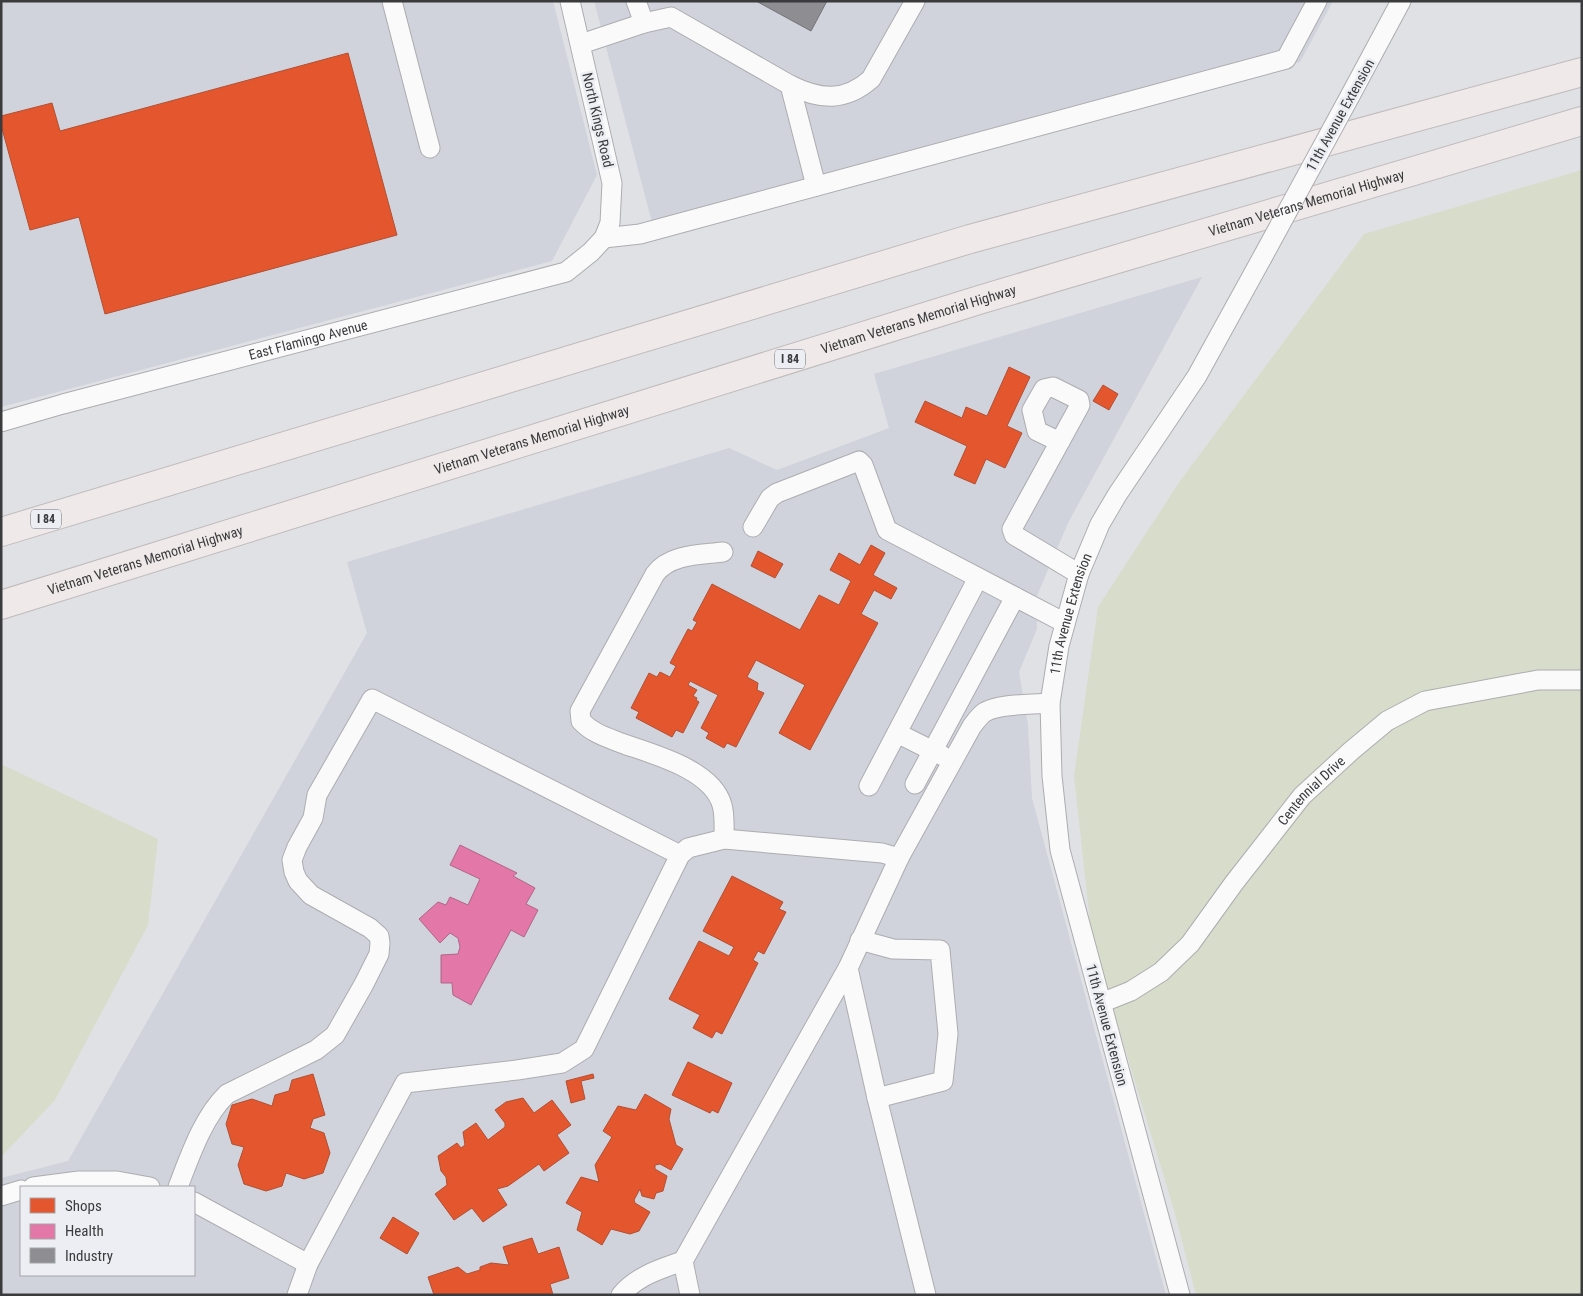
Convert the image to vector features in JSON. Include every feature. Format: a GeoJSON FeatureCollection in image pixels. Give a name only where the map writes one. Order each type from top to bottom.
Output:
{"type":"FeatureCollection","features":[{"type":"Feature","properties":{"kind":"highway","name":"I 84"},"geometry":{"type":"LineString","coordinates":[[1,532],[970,240],[1582,72]]}},
{"type":"Feature","properties":{"kind":"highway","name":"Vietnam Veterans Memorial Highway"},"geometry":{"type":"LineString","coordinates":[[1,605],[979,300],[1582,121]]}},
{"type":"Feature","properties":{"kind":"street"},"geometry":{"type":"LineString","coordinates":[[392,1],[430,148]]}},
{"type":"Feature","properties":{"kind":"street","name":"North Kings Road"},"geometry":{"type":"LineString","coordinates":[[570,1],[612,183],[610,223],[604,238]]}},
{"type":"Feature","properties":{"kind":"street"},"geometry":{"type":"LineString","coordinates":[[636,1],[644,23]]}},
{"type":"Feature","properties":{"kind":"street"},"geometry":{"type":"LineString","coordinates":[[580,44],[644,23],[672,17],[804,92],[818,96],[841,95],[860,88],[871,79],[915,1]]}},
{"type":"Feature","properties":{"kind":"street"},"geometry":{"type":"LineString","coordinates":[[604,238],[640,234],[1286,59],[1317,1]]}},
{"type":"Feature","properties":{"kind":"street","name":"11th Avenue Extension"},"geometry":{"type":"LineString","coordinates":[[1180,1295],[1060,850],[1052,776],[1050,703],[1065,623],[1079,574],[1100,524],[1117,495],[1197,376],[1402,1]]}},
{"type":"Feature","properties":{"kind":"street"},"geometry":{"type":"LineString","coordinates":[[790,85],[816,186]]}},
{"type":"Feature","properties":{"kind":"street","name":"East Flamingo Avenue"},"geometry":{"type":"LineString","coordinates":[[1,422],[566,272],[604,238]]}},
{"type":"Feature","properties":{"kind":"street"},"geometry":{"type":"LineString","coordinates":[[1060,442],[1012,532],[1079,574]]}},
{"type":"Feature","properties":{"kind":"street"},"geometry":{"type":"LineString","coordinates":[[753,527],[770,498],[777,493],[859,461],[863,465],[887,530],[1065,623]]}},
{"type":"Feature","properties":{"kind":"street"},"geometry":{"type":"LineString","coordinates":[[723,552],[674,560],[662,565],[655,574],[580,711],[581,721],[595,733],[676,764],[706,780],[714,788],[722,804],[724,839]]}},
{"type":"Feature","properties":{"kind":"street"},"geometry":{"type":"LineString","coordinates":[[869,786],[978,578]]}},
{"type":"Feature","properties":{"kind":"street"},"geometry":{"type":"LineString","coordinates":[[916,784],[1014,597]]}},
{"type":"Feature","properties":{"kind":"street","name":"Centennial Drive"},"geometry":{"type":"LineString","coordinates":[[1100,1003],[1131,991],[1162,972],[1190,944],[1234,883],[1302,796],[1386,721],[1425,701],[1538,680],[1582,680]]}},
{"type":"Feature","properties":{"kind":"street"},"geometry":{"type":"LineString","coordinates":[[178,1186],[209,1115],[219,1102],[227,1094],[316,1050],[335,1035],[356,1000],[378,954],[379,936],[370,928],[310,895],[298,881],[292,860],[313,818],[317,795],[372,699],[680,855]]}},
{"type":"Feature","properties":{"kind":"street"},"geometry":{"type":"LineString","coordinates":[[621,1295],[636,1280],[655,1270],[682,1261],[848,968],[899,858],[972,726],[985,712],[995,708],[1050,703]]}},
{"type":"Feature","properties":{"kind":"street"},"geometry":{"type":"LineString","coordinates":[[897,733],[953,761]]}},
{"type":"Feature","properties":{"kind":"street"},"geometry":{"type":"LineString","coordinates":[[297,1295],[308,1264],[405,1082],[518,1070],[562,1063],[584,1049],[680,855],[688,848],[724,839],[882,852],[899,858]]}},
{"type":"Feature","properties":{"kind":"street"},"geometry":{"type":"LineString","coordinates":[[860,940],[893,949],[940,950],[948,1034],[943,1081],[877,1098]]}},
{"type":"Feature","properties":{"kind":"street"},"geometry":{"type":"LineString","coordinates":[[848,968],[877,1098],[926,1295]]}},
{"type":"Feature","properties":{"kind":"street"},"geometry":{"type":"LineString","coordinates":[[42,1186],[79,1181],[117,1181],[144,1186]]}},
{"type":"Feature","properties":{"kind":"street"},"geometry":{"type":"LineString","coordinates":[[1,1196],[20,1190]]}},
{"type":"Feature","properties":{"kind":"street"},"geometry":{"type":"LineString","coordinates":[[195,1203],[308,1264]]}},
{"type":"Feature","properties":{"kind":"street"},"geometry":{"type":"LineString","coordinates":[[682,1261],[690,1295]]}},
{"type":"Feature","properties":{"kind":"shaded area"},"geometry":{"type":"Polygon","coordinates":[[[1,1],[553,1],[597,175],[552,261],[1,407],[1,1]]]}},
{"type":"Feature","properties":{"kind":"shaded area"},"geometry":{"type":"Polygon","coordinates":[[[594,1],[1333,1],[1300,62],[655,234],[594,1]]]}},
{"type":"Feature","properties":{"kind":"shaded area"},"geometry":{"type":"Polygon","coordinates":[[[1202,277],[1068,523],[1036,598],[1037,629],[1019,672],[1028,725],[1032,798],[1166,1295],[1,1295],[1,1178],[68,1161],[367,633],[347,562],[729,448],[777,470],[889,428],[874,374],[1202,277]]]}},
{"type":"Feature","properties":{"kind":"green space"},"geometry":{"type":"Polygon","coordinates":[[[1582,170],[1582,1295],[1196,1295],[1174,1210],[1092,940],[1074,776],[1098,607],[1180,481],[1364,234],[1582,170]]]}},
{"type":"Feature","properties":{"kind":"green space"},"geometry":{"type":"Polygon","coordinates":[[[1,764],[158,839],[148,925],[55,1100],[1,1157],[1,764]]]}},
{"type":"Feature","properties":{"kind":"building: Shops"},"geometry":{"type":"Polygon","coordinates":[[[348,53],[397,235],[105,314],[79,217],[30,230],[1,125],[1,116],[52,103],[60,131],[348,53]]]}},
{"type":"Feature","properties":{"kind":"building: Shops"},"geometry":{"type":"Polygon","coordinates":[[[1009,367],[1030,377],[1007,426],[1022,433],[1005,468],[986,459],[975,484],[954,475],[967,446],[915,422],[925,401],[962,418],[966,407],[987,416],[1009,367]]]}},
{"type":"Feature","properties":{"kind":"building: Shops"},"geometry":{"type":"Polygon","coordinates":[[[1103,385],[1118,394],[1109,410],[1093,401],[1103,385]]]}},
{"type":"Feature","properties":{"kind":"building: Shops"},"geometry":{"type":"Polygon","coordinates":[[[871,545],[885,553],[873,575],[897,588],[891,599],[874,590],[861,614],[878,623],[810,750],[779,733],[805,685],[756,660],[747,677],[758,683],[757,690],[764,693],[736,747],[727,743],[724,748],[706,738],[709,733],[701,728],[718,695],[690,681],[688,685],[697,690],[693,696],[699,702],[683,733],[676,730],[672,737],[636,718],[639,712],[631,708],[649,673],[657,677],[660,672],[670,677],[676,666],[670,663],[688,629],[692,631],[697,622],[693,620],[712,584],[800,630],[819,595],[839,605],[851,581],[830,570],[839,553],[860,565],[871,545]]]}},
{"type":"Feature","properties":{"kind":"building: Shops"},"geometry":{"type":"Polygon","coordinates":[[[758,551],[783,564],[775,578],[751,566],[758,551]]]}},
{"type":"Feature","properties":{"kind":"building: Shops"},"geometry":{"type":"Polygon","coordinates":[[[732,876],[783,902],[779,909],[786,912],[764,954],[758,951],[753,960],[758,963],[722,1034],[716,1031],[712,1038],[693,1028],[700,1015],[669,999],[699,941],[729,956],[734,947],[703,931],[732,876]]]}},
{"type":"Feature","properties":{"kind":"building: Shops"},"geometry":{"type":"Polygon","coordinates":[[[688,1062],[732,1083],[718,1113],[712,1110],[710,1113],[672,1095],[688,1062]]]}},
{"type":"Feature","properties":{"kind":"building: Shops"},"geometry":{"type":"Polygon","coordinates":[[[313,1074],[325,1115],[313,1119],[310,1128],[324,1133],[330,1153],[323,1173],[304,1179],[286,1173],[282,1186],[266,1191],[244,1184],[238,1165],[244,1147],[232,1144],[226,1124],[232,1105],[252,1099],[272,1106],[275,1095],[289,1091],[292,1080],[313,1074]]]}},
{"type":"Feature","properties":{"kind":"building: Shops"},"geometry":{"type":"Polygon","coordinates":[[[593,1074],[594,1078],[581,1081],[585,1099],[571,1103],[566,1081],[593,1074]]]}},
{"type":"Feature","properties":{"kind":"building: Shops"},"geometry":{"type":"Polygon","coordinates":[[[645,1094],[671,1109],[669,1119],[676,1145],[683,1149],[671,1170],[660,1164],[655,1165],[655,1169],[667,1176],[663,1191],[656,1193],[654,1199],[642,1196],[640,1189],[634,1200],[635,1203],[650,1212],[639,1231],[630,1234],[611,1229],[602,1245],[577,1230],[582,1212],[566,1203],[581,1177],[599,1182],[595,1165],[612,1137],[603,1131],[618,1106],[636,1110],[645,1094]]]}},
{"type":"Feature","properties":{"kind":"building: Shops"},"geometry":{"type":"Polygon","coordinates":[[[523,1098],[534,1113],[552,1100],[571,1125],[557,1135],[569,1153],[544,1171],[539,1164],[508,1186],[497,1189],[507,1205],[483,1222],[472,1208],[454,1220],[435,1194],[447,1185],[446,1177],[441,1171],[438,1156],[457,1143],[461,1148],[465,1145],[463,1132],[476,1123],[488,1140],[505,1127],[505,1123],[495,1110],[506,1102],[523,1098]]]}},
{"type":"Feature","properties":{"kind":"building: Shops"},"geometry":{"type":"Polygon","coordinates":[[[393,1217],[419,1233],[407,1254],[380,1238],[393,1217]]]}},
{"type":"Feature","properties":{"kind":"building: Shops"},"geometry":{"type":"Polygon","coordinates":[[[532,1238],[538,1254],[559,1247],[569,1278],[550,1284],[553,1295],[434,1295],[428,1277],[458,1267],[467,1274],[480,1270],[480,1267],[491,1263],[509,1265],[503,1247],[532,1238]]]}},
{"type":"Feature","properties":{"kind":"building: Health"},"geometry":{"type":"Polygon","coordinates":[[[460,845],[517,873],[513,876],[535,888],[526,904],[538,910],[524,937],[511,930],[471,1005],[453,995],[452,983],[441,983],[441,955],[458,954],[460,947],[458,938],[450,933],[440,943],[419,919],[438,902],[446,905],[450,897],[468,905],[480,879],[450,865],[460,845]]]}},
{"type":"Feature","properties":{"kind":"building: Industry"},"geometry":{"type":"Polygon","coordinates":[[[756,1],[827,1],[811,31],[756,1]]]}}]}
